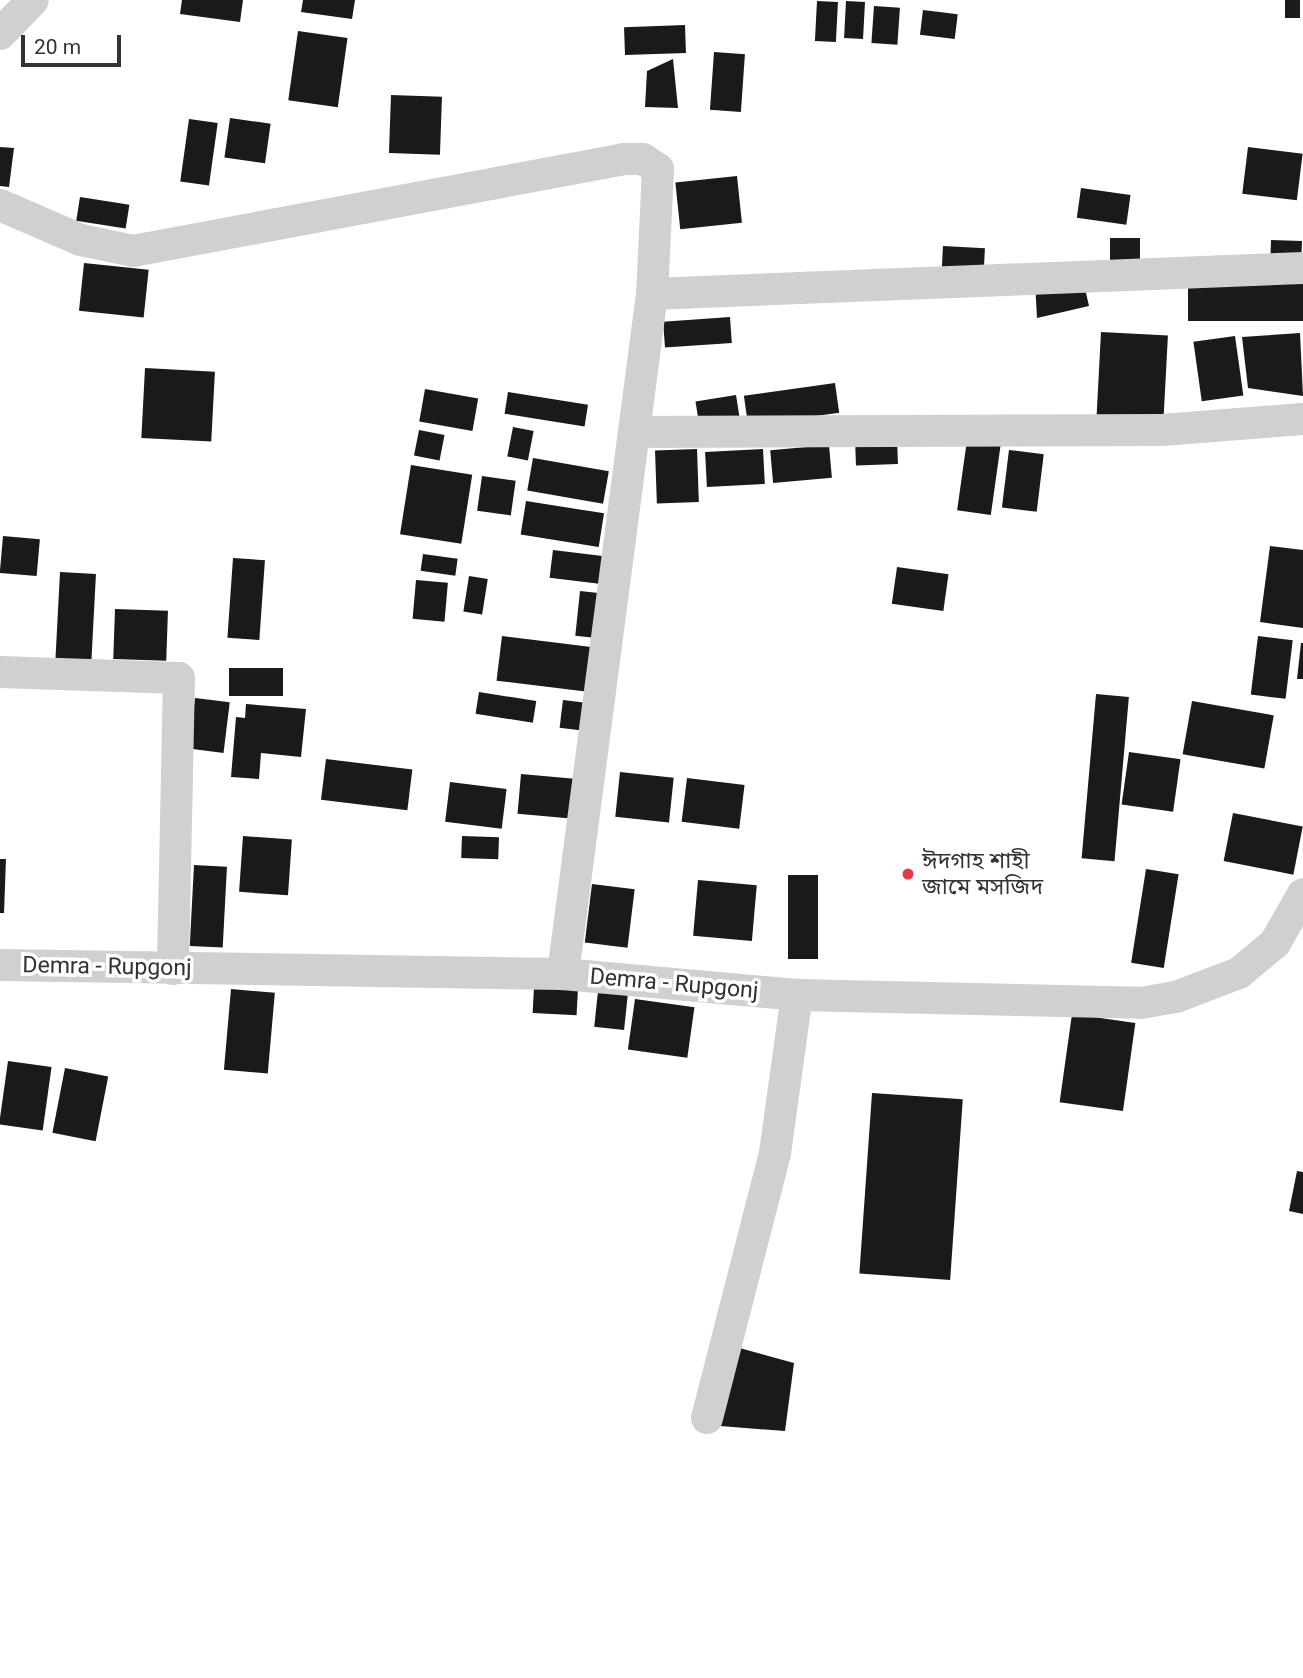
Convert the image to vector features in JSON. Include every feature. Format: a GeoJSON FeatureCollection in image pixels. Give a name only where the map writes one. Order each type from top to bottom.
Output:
{"type":"FeatureCollection","features":[{"type":"Feature","properties":{"kind":"street"},"geometry":{"type":"LineString","coordinates":[[0,34],[33,0]]}},
{"type":"Feature","properties":{"kind":"street"},"geometry":{"type":"LineString","coordinates":[[0,205],[81,240],[133,251],[643,159],[658,169],[652,294],[564,974]]}},
{"type":"Feature","properties":{"kind":"street"},"geometry":{"type":"LineString","coordinates":[[652,294],[1303,268]]}},
{"type":"Feature","properties":{"kind":"street"},"geometry":{"type":"LineString","coordinates":[[634,432],[1163,430],[1303,419]]}},
{"type":"Feature","properties":{"kind":"street"},"geometry":{"type":"LineString","coordinates":[[0,672],[179,678],[173,969]]}},
{"type":"Feature","properties":{"kind":"street","name":"Demra - Rupgonj"},"geometry":{"type":"LineString","coordinates":[[0,965],[564,974],[797,995],[1141,1003],[1176,998],[1239,973],[1275,943],[1303,894]]}},
{"type":"Feature","properties":{"kind":"street"},"geometry":{"type":"LineString","coordinates":[[707,1418],[775,1153],[797,995]]}},
{"type":"Feature","properties":{"kind":"building"},"geometry":{"type":"Polygon","coordinates":[[[182,0],[243,0],[240,22],[180,14],[182,0]]]}},
{"type":"Feature","properties":{"kind":"building"},"geometry":{"type":"Polygon","coordinates":[[[303,0],[355,0],[352,19],[301,12],[303,0]]]}},
{"type":"Feature","properties":{"kind":"building"},"geometry":{"type":"Polygon","coordinates":[[[1285,0],[1300,0],[1300,18],[1285,18],[1285,0]]]}},
{"type":"Feature","properties":{"kind":"building"},"geometry":{"type":"Polygon","coordinates":[[[817,1],[838,2],[836,42],[815,41],[817,1]]]}},
{"type":"Feature","properties":{"kind":"building"},"geometry":{"type":"Polygon","coordinates":[[[846,1],[865,2],[863,39],[844,38],[846,1]]]}},
{"type":"Feature","properties":{"kind":"building"},"geometry":{"type":"Polygon","coordinates":[[[874,6],[900,8],[897,45],[871,43],[874,6]]]}},
{"type":"Feature","properties":{"kind":"building"},"geometry":{"type":"Polygon","coordinates":[[[923,10],[958,14],[955,39],[920,35],[923,10]]]}},
{"type":"Feature","properties":{"kind":"building"},"geometry":{"type":"Polygon","coordinates":[[[685,25],[686,53],[625,55],[624,27],[685,25]]]}},
{"type":"Feature","properties":{"kind":"building"},"geometry":{"type":"Polygon","coordinates":[[[298,31],[348,38],[338,107],[288,100],[298,31]]]}},
{"type":"Feature","properties":{"kind":"building"},"geometry":{"type":"Polygon","coordinates":[[[714,52],[745,54],[741,112],[710,110],[714,52]]]}},
{"type":"Feature","properties":{"kind":"building"},"geometry":{"type":"Polygon","coordinates":[[[673,59],[678,108],[645,107],[647,71],[673,59]]]}},
{"type":"Feature","properties":{"kind":"building"},"geometry":{"type":"Polygon","coordinates":[[[391,95],[442,97],[440,155],[389,153],[391,95]]]}},
{"type":"Feature","properties":{"kind":"building"},"geometry":{"type":"Polygon","coordinates":[[[230,118],[271,124],[265,163],[224,158],[230,118]]]}},
{"type":"Feature","properties":{"kind":"building"},"geometry":{"type":"Polygon","coordinates":[[[189,119],[218,123],[209,185],[180,181],[189,119]]]}},
{"type":"Feature","properties":{"kind":"building"},"geometry":{"type":"Polygon","coordinates":[[[0,147],[14,148],[9,187],[0,186],[0,147]]]}},
{"type":"Feature","properties":{"kind":"building"},"geometry":{"type":"Polygon","coordinates":[[[1248,147],[1303,154],[1297,200],[1242,194],[1248,147]]]}},
{"type":"Feature","properties":{"kind":"building"},"geometry":{"type":"Polygon","coordinates":[[[737,176],[742,223],[680,229],[675,182],[737,176]]]}},
{"type":"Feature","properties":{"kind":"building"},"geometry":{"type":"Polygon","coordinates":[[[1081,188],[1131,195],[1126,225],[1077,218],[1081,188]]]}},
{"type":"Feature","properties":{"kind":"building"},"geometry":{"type":"Polygon","coordinates":[[[80,197],[129,205],[126,229],[76,221],[80,197]]]}},
{"type":"Feature","properties":{"kind":"building"},"geometry":{"type":"Polygon","coordinates":[[[1110,238],[1140,238],[1140,267],[1110,267],[1110,238]]]}},
{"type":"Feature","properties":{"kind":"building"},"geometry":{"type":"Polygon","coordinates":[[[1271,240],[1302,241],[1301,264],[1270,263],[1271,240]]]}},
{"type":"Feature","properties":{"kind":"building"},"geometry":{"type":"Polygon","coordinates":[[[943,246],[985,248],[984,270],[942,268],[943,246]]]}},
{"type":"Feature","properties":{"kind":"building"},"geometry":{"type":"Polygon","coordinates":[[[84,263],[149,270],[144,318],[79,311],[84,263]]]}},
{"type":"Feature","properties":{"kind":"building"},"geometry":{"type":"Polygon","coordinates":[[[1188,277],[1303,277],[1303,321],[1188,321],[1188,277]]]}},
{"type":"Feature","properties":{"kind":"building"},"geometry":{"type":"Polygon","coordinates":[[[1083,280],[1089,306],[1037,318],[1035,282],[1083,280]]]}},
{"type":"Feature","properties":{"kind":"building"},"geometry":{"type":"Polygon","coordinates":[[[730,317],[732,343],[665,348],[663,322],[730,317]]]}},
{"type":"Feature","properties":{"kind":"building"},"geometry":{"type":"Polygon","coordinates":[[[1101,332],[1168,336],[1162,443],[1095,440],[1101,332]]]}},
{"type":"Feature","properties":{"kind":"building"},"geometry":{"type":"Polygon","coordinates":[[[1300,333],[1303,396],[1248,388],[1242,337],[1300,333]]]}},
{"type":"Feature","properties":{"kind":"building"},"geometry":{"type":"Polygon","coordinates":[[[1235,336],[1243,395],[1202,401],[1193,342],[1235,336]]]}},
{"type":"Feature","properties":{"kind":"building"},"geometry":{"type":"Polygon","coordinates":[[[145,368],[215,372],[211,442],[141,438],[145,368]]]}},
{"type":"Feature","properties":{"kind":"building"},"geometry":{"type":"Polygon","coordinates":[[[835,383],[839,413],[748,426],[744,396],[835,383]]]}},
{"type":"Feature","properties":{"kind":"building"},"geometry":{"type":"Polygon","coordinates":[[[425,389],[478,398],[472,431],[419,421],[425,389]]]}},
{"type":"Feature","properties":{"kind":"building"},"geometry":{"type":"Polygon","coordinates":[[[508,392],[588,405],[585,426],[505,414],[508,392]]]}},
{"type":"Feature","properties":{"kind":"building"},"geometry":{"type":"Polygon","coordinates":[[[736,395],[740,421],[700,427],[696,401],[736,395]]]}},
{"type":"Feature","properties":{"kind":"building"},"geometry":{"type":"Polygon","coordinates":[[[513,427],[534,431],[528,460],[507,456],[513,427]]]}},
{"type":"Feature","properties":{"kind":"building"},"geometry":{"type":"Polygon","coordinates":[[[419,430],[445,435],[440,460],[414,456],[419,430]]]}},
{"type":"Feature","properties":{"kind":"building"},"geometry":{"type":"Polygon","coordinates":[[[897,437],[898,464],[856,465],[855,438],[897,437]]]}},
{"type":"Feature","properties":{"kind":"building"},"geometry":{"type":"Polygon","coordinates":[[[967,440],[1001,445],[991,515],[957,510],[967,440]]]}},
{"type":"Feature","properties":{"kind":"building"},"geometry":{"type":"Polygon","coordinates":[[[829,445],[832,478],[773,483],[770,450],[829,445]]]}},
{"type":"Feature","properties":{"kind":"building"},"geometry":{"type":"Polygon","coordinates":[[[697,449],[699,502],[657,503],[655,450],[697,449]]]}},
{"type":"Feature","properties":{"kind":"building"},"geometry":{"type":"Polygon","coordinates":[[[763,449],[765,484],[707,487],[705,452],[763,449]]]}},
{"type":"Feature","properties":{"kind":"building"},"geometry":{"type":"Polygon","coordinates":[[[1009,450],[1044,454],[1037,512],[1002,508],[1009,450]]]}},
{"type":"Feature","properties":{"kind":"building"},"geometry":{"type":"Polygon","coordinates":[[[533,458],[609,471],[603,504],[527,490],[533,458]]]}},
{"type":"Feature","properties":{"kind":"building"},"geometry":{"type":"Polygon","coordinates":[[[411,465],[472,475],[461,544],[400,534],[411,465]]]}},
{"type":"Feature","properties":{"kind":"building"},"geometry":{"type":"Polygon","coordinates":[[[482,476],[516,481],[511,515],[477,511],[482,476]]]}},
{"type":"Feature","properties":{"kind":"building"},"geometry":{"type":"Polygon","coordinates":[[[526,501],[604,513],[599,547],[521,535],[526,501]]]}},
{"type":"Feature","properties":{"kind":"building"},"geometry":{"type":"Polygon","coordinates":[[[3,536],[40,539],[37,576],[0,573],[3,536]]]}},
{"type":"Feature","properties":{"kind":"building"},"geometry":{"type":"Polygon","coordinates":[[[1270,546],[1303,550],[1303,628],[1260,622],[1270,546]]]}},
{"type":"Feature","properties":{"kind":"building"},"geometry":{"type":"Polygon","coordinates":[[[553,550],[607,557],[603,584],[550,578],[553,550]]]}},
{"type":"Feature","properties":{"kind":"building"},"geometry":{"type":"Polygon","coordinates":[[[423,554],[458,559],[455,576],[421,571],[423,554]]]}},
{"type":"Feature","properties":{"kind":"building"},"geometry":{"type":"Polygon","coordinates":[[[233,558],[265,560],[259,640],[227,638],[233,558]]]}},
{"type":"Feature","properties":{"kind":"building"},"geometry":{"type":"Polygon","coordinates":[[[897,567],[948,574],[943,611],[892,604],[897,567]]]}},
{"type":"Feature","properties":{"kind":"building"},"geometry":{"type":"Polygon","coordinates":[[[60,572],[96,574],[91,662],[55,660],[60,572]]]}},
{"type":"Feature","properties":{"kind":"building"},"geometry":{"type":"Polygon","coordinates":[[[469,576],[488,579],[482,615],[463,612],[469,576]]]}},
{"type":"Feature","properties":{"kind":"building"},"geometry":{"type":"Polygon","coordinates":[[[416,580],[448,583],[444,622],[413,619],[416,580]]]}},
{"type":"Feature","properties":{"kind":"building"},"geometry":{"type":"Polygon","coordinates":[[[580,591],[608,594],[603,639],[575,636],[580,591]]]}},
{"type":"Feature","properties":{"kind":"building"},"geometry":{"type":"Polygon","coordinates":[[[115,609],[168,611],[166,661],[113,659],[115,609]]]}},
{"type":"Feature","properties":{"kind":"building"},"geometry":{"type":"Polygon","coordinates":[[[502,636],[601,648],[596,693],[497,681],[502,636]]]}},
{"type":"Feature","properties":{"kind":"building"},"geometry":{"type":"Polygon","coordinates":[[[1258,636],[1293,640],[1286,699],[1251,695],[1258,636]]]}},
{"type":"Feature","properties":{"kind":"building"},"geometry":{"type":"Polygon","coordinates":[[[1301,643],[1303,679],[1297,679],[1301,643]]]}},
{"type":"Feature","properties":{"kind":"building"},"geometry":{"type":"Polygon","coordinates":[[[229,668],[283,668],[283,696],[229,696],[229,668]]]}},
{"type":"Feature","properties":{"kind":"building"},"geometry":{"type":"Polygon","coordinates":[[[479,692],[536,701],[533,723],[476,714],[479,692]]]}},
{"type":"Feature","properties":{"kind":"building"},"geometry":{"type":"Polygon","coordinates":[[[1096,694],[1129,697],[1114,861],[1082,858],[1096,694]]]}},
{"type":"Feature","properties":{"kind":"building"},"geometry":{"type":"Polygon","coordinates":[[[195,698],[230,702],[224,753],[189,749],[195,698]]]}},
{"type":"Feature","properties":{"kind":"building"},"geometry":{"type":"Polygon","coordinates":[[[563,700],[594,704],[590,732],[560,728],[563,700]]]}},
{"type":"Feature","properties":{"kind":"building"},"geometry":{"type":"Polygon","coordinates":[[[1192,701],[1274,715],[1264,769],[1183,754],[1192,701]]]}},
{"type":"Feature","properties":{"kind":"building"},"geometry":{"type":"Polygon","coordinates":[[[246,704],[306,709],[301,757],[261,753],[259,779],[231,777],[236,717],[245,718],[246,704]]]}},
{"type":"Feature","properties":{"kind":"building"},"geometry":{"type":"Polygon","coordinates":[[[1129,752],[1180,759],[1173,812],[1122,804],[1129,752]]]}},
{"type":"Feature","properties":{"kind":"building"},"geometry":{"type":"Polygon","coordinates":[[[326,759],[412,770],[407,810],[321,800],[326,759]]]}},
{"type":"Feature","properties":{"kind":"building"},"geometry":{"type":"Polygon","coordinates":[[[620,772],[674,778],[669,822],[615,817],[620,772]]]}},
{"type":"Feature","properties":{"kind":"building"},"geometry":{"type":"Polygon","coordinates":[[[521,774],[583,779],[579,819],[518,814],[521,774]]]}},
{"type":"Feature","properties":{"kind":"building"},"geometry":{"type":"Polygon","coordinates":[[[687,778],[745,785],[739,829],[682,822],[687,778]]]}},
{"type":"Feature","properties":{"kind":"building"},"geometry":{"type":"Polygon","coordinates":[[[450,782],[507,789],[502,829],[445,822],[450,782]]]}},
{"type":"Feature","properties":{"kind":"building"},"geometry":{"type":"Polygon","coordinates":[[[1233,813],[1303,827],[1293,875],[1224,861],[1233,813]]]}},
{"type":"Feature","properties":{"kind":"building"},"geometry":{"type":"Polygon","coordinates":[[[243,836],[292,839],[288,895],[239,892],[243,836]]]}},
{"type":"Feature","properties":{"kind":"building"},"geometry":{"type":"Polygon","coordinates":[[[462,836],[499,837],[498,859],[461,858],[462,836]]]}},
{"type":"Feature","properties":{"kind":"building"},"geometry":{"type":"Polygon","coordinates":[[[0,859],[6,859],[4,913],[0,913],[0,859]]]}},
{"type":"Feature","properties":{"kind":"building"},"geometry":{"type":"Polygon","coordinates":[[[194,865],[227,867],[223,948],[190,946],[194,865]]]}},
{"type":"Feature","properties":{"kind":"building"},"geometry":{"type":"Polygon","coordinates":[[[1146,869],[1179,874],[1164,968],[1131,963],[1146,869]]]}},
{"type":"Feature","properties":{"kind":"building"},"geometry":{"type":"Polygon","coordinates":[[[788,875],[818,875],[818,959],[788,959],[788,875]]]}},
{"type":"Feature","properties":{"kind":"building"},"geometry":{"type":"Polygon","coordinates":[[[698,880],[757,885],[752,941],[693,936],[698,880]]]}},
{"type":"Feature","properties":{"kind":"building"},"geometry":{"type":"Polygon","coordinates":[[[592,884],[635,889],[627,948],[585,943],[592,884]]]}},
{"type":"Feature","properties":{"kind":"building"},"geometry":{"type":"Polygon","coordinates":[[[534,987],[578,989],[577,1015],[533,1013],[534,987]]]}},
{"type":"Feature","properties":{"kind":"building"},"geometry":{"type":"Polygon","coordinates":[[[231,989],[275,993],[268,1074],[224,1070],[231,989]]]}},
{"type":"Feature","properties":{"kind":"building"},"geometry":{"type":"Polygon","coordinates":[[[598,991],[628,994],[624,1030],[594,1027],[598,991]]]}},
{"type":"Feature","properties":{"kind":"building"},"geometry":{"type":"Polygon","coordinates":[[[635,999],[694,1007],[687,1058],[628,1050],[635,999]]]}},
{"type":"Feature","properties":{"kind":"building"},"geometry":{"type":"Polygon","coordinates":[[[1072,1014],[1135,1023],[1123,1111],[1060,1102],[1072,1014]]]}},
{"type":"Feature","properties":{"kind":"building"},"geometry":{"type":"Polygon","coordinates":[[[8,1061],[52,1067],[43,1131],[0,1125],[8,1061]]]}},
{"type":"Feature","properties":{"kind":"building"},"geometry":{"type":"Polygon","coordinates":[[[65,1068],[108,1076],[96,1141],[52,1133],[65,1068]]]}},
{"type":"Feature","properties":{"kind":"building"},"geometry":{"type":"Polygon","coordinates":[[[872,1093],[963,1099],[950,1280],[859,1274],[872,1093]]]}},
{"type":"Feature","properties":{"kind":"building"},"geometry":{"type":"Polygon","coordinates":[[[1297,1171],[1303,1172],[1303,1214],[1289,1211],[1297,1171]]]}},
{"type":"Feature","properties":{"kind":"building"},"geometry":{"type":"Polygon","coordinates":[[[736,1347],[794,1363],[785,1431],[720,1426],[736,1347]]]}},
{"type":"Feature","properties":{"kind":"place","name":"ঈদগাহ শাহী জামে মসজিদ"},"geometry":{"type":"Point","coordinates":[908,874]}}]}
